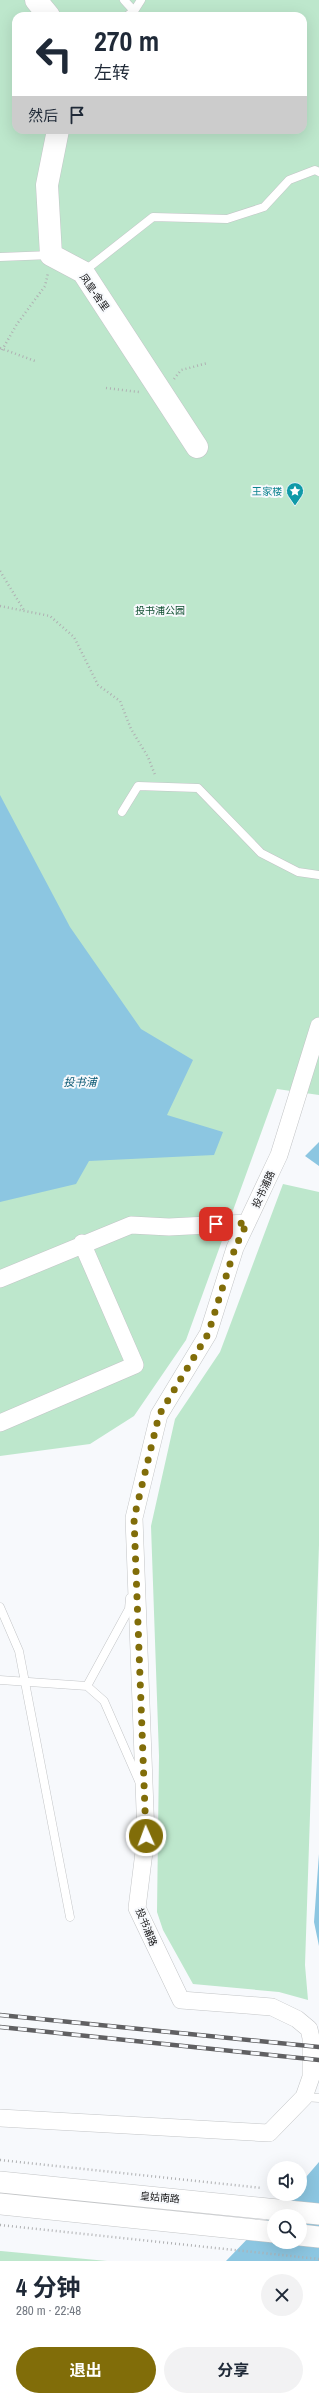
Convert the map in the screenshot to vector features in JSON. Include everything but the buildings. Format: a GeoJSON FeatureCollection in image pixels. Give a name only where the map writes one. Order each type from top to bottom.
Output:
{"type":"FeatureCollection","features":[{"type":"Feature","properties":{"kind":"main road"},"geometry":{"type":"LineString","coordinates":[[36,0],[46,12]]}},
{"type":"Feature","properties":{"kind":"main road"},"geometry":{"type":"LineString","coordinates":[[51,255],[48,185],[57,134]]}},
{"type":"Feature","properties":{"kind":"main road","name":"凤皇-舍里"},"geometry":{"type":"LineString","coordinates":[[51,255],[83,272],[197,447]]}},
{"type":"Feature","properties":{"kind":"street","name":"投书浦路"},"geometry":{"type":"LineString","coordinates":[[0,2118],[269,2133],[311,2098],[311,2038],[309,2029],[297,2019],[272,2006],[180,2000],[137,1908],[146,1836],[134,1518],[159,1415],[208,1334],[235,1248],[279,1155],[319,1026]]}},
{"type":"Feature","properties":{"kind":"street"},"geometry":{"type":"LineString","coordinates":[[0,1279],[82,1243],[131,1225],[169,1227],[247,1223]]}},
{"type":"Feature","properties":{"kind":"street"},"geometry":{"type":"LineString","coordinates":[[0,1423],[134,1365],[82,1243]]}},
{"type":"Feature","properties":{"kind":"street","name":"皇姑南路"},"geometry":{"type":"LineString","coordinates":[[0,2182],[215,2202],[319,2214]]}},
{"type":"Feature","properties":{"kind":"street"},"geometry":{"type":"LineString","coordinates":[[0,2204],[267,2231]]}},
{"type":"Feature","properties":{"kind":"street"},"geometry":{"type":"LineString","coordinates":[[307,2236],[319,2237]]}},
{"type":"Feature","properties":{"kind":"lane"},"geometry":{"type":"LineString","coordinates":[[124,0],[133,12]]}},
{"type":"Feature","properties":{"kind":"lane"},"geometry":{"type":"LineString","coordinates":[[135,12],[141,0]]}},
{"type":"Feature","properties":{"kind":"lane"},"geometry":{"type":"LineString","coordinates":[[83,272],[153,217],[227,219],[264,207],[289,180],[314,170],[319,172]]}},
{"type":"Feature","properties":{"kind":"lane"},"geometry":{"type":"LineString","coordinates":[[0,257],[51,255]]}},
{"type":"Feature","properties":{"kind":"lane"},"geometry":{"type":"LineString","coordinates":[[122,812],[138,786],[198,788],[261,853],[298,872],[319,875]]}},
{"type":"Feature","properties":{"kind":"lane"},"geometry":{"type":"LineString","coordinates":[[87,1686],[129,1609],[134,1518]]}},
{"type":"Feature","properties":{"kind":"lane"},"geometry":{"type":"LineString","coordinates":[[0,1608],[19,1651],[70,1917]]}},
{"type":"Feature","properties":{"kind":"lane"},"geometry":{"type":"LineString","coordinates":[[0,1680],[87,1686],[104,1701],[144,1792]]}},
{"type":"Feature","properties":{"kind":"path"},"geometry":{"type":"LineString","coordinates":[[35,360],[1,349],[45,286],[51,255]]}},
{"type":"Feature","properties":{"kind":"path"},"geometry":{"type":"LineString","coordinates":[[0,571],[26,613]]}},
{"type":"Feature","properties":{"kind":"path"},"geometry":{"type":"LineString","coordinates":[[0,606],[26,613],[50,616],[74,637],[98,685],[120,701],[130,729],[148,757],[160,787]]}},
{"type":"Feature","properties":{"kind":"path"},"geometry":{"type":"LineString","coordinates":[[0,2160],[266,2189]]}},
{"type":"Feature","properties":{"kind":"path"},"geometry":{"type":"LineString","coordinates":[[0,2225],[319,2259]]}},
{"type":"Feature","properties":{"kind":"green space","name":"投书浦公园"},"geometry":{"type":"Polygon","coordinates":[[[0,0],[319,0],[319,1095],[277,1089],[186,1340],[134,1416],[90,1444],[0,1456],[0,0]]]}},
{"type":"Feature","properties":{"kind":"green space"},"geometry":{"type":"Polygon","coordinates":[[[283,1184],[319,1192],[319,1545],[305,1965],[308,2000],[279,1992],[193,1984],[163,1930],[157,1912],[159,1756],[151,1526],[175,1419],[220,1352],[283,1184]]]}},
{"type":"Feature","properties":{"kind":"green space"},"geometry":{"type":"Polygon","coordinates":[[[1,2251],[107,2261],[0,2261],[1,2251]]]}},
{"type":"Feature","properties":{"kind":"water","name":"投书浦"},"geometry":{"type":"Polygon","coordinates":[[[0,795],[70,927],[141,1029],[193,1060],[167,1115],[223,1132],[214,1155],[89,1161],[76,1184],[0,1202],[0,795]]]}},
{"type":"Feature","properties":{"kind":"water"},"geometry":{"type":"Polygon","coordinates":[[[319,1142],[319,1166],[305,1156],[319,1142]]]}},
{"type":"Feature","properties":{"kind":"water"},"geometry":{"type":"Polygon","coordinates":[[[319,1854],[319,1946],[314,1922],[319,1854]]]}},
{"type":"Feature","properties":{"kind":"water"},"geometry":{"type":"Polygon","coordinates":[[[319,2162],[319,2261],[226,2261],[267,2219],[267,2249],[307,2249],[307,2209],[276,2209],[284,2201],[307,2201],[307,2176],[319,2162]]]}},
{"type":"Feature","properties":{"kind":"railway"},"geometry":{"type":"LineString","coordinates":[[0,2015],[319,2047]]}},
{"type":"Feature","properties":{"kind":"railway"},"geometry":{"type":"LineString","coordinates":[[0,2027],[319,2060]]}},
{"type":"Feature","properties":{"kind":"place","name":"王家楼"},"geometry":{"type":"Point","coordinates":[295,506]}},
{"type":"Feature","properties":{"kind":"route"},"geometry":{"type":"LineString","coordinates":[[146,1836],[134,1518],[159,1415],[208,1334],[235,1248],[247,1223],[216,1224]]}}]}
